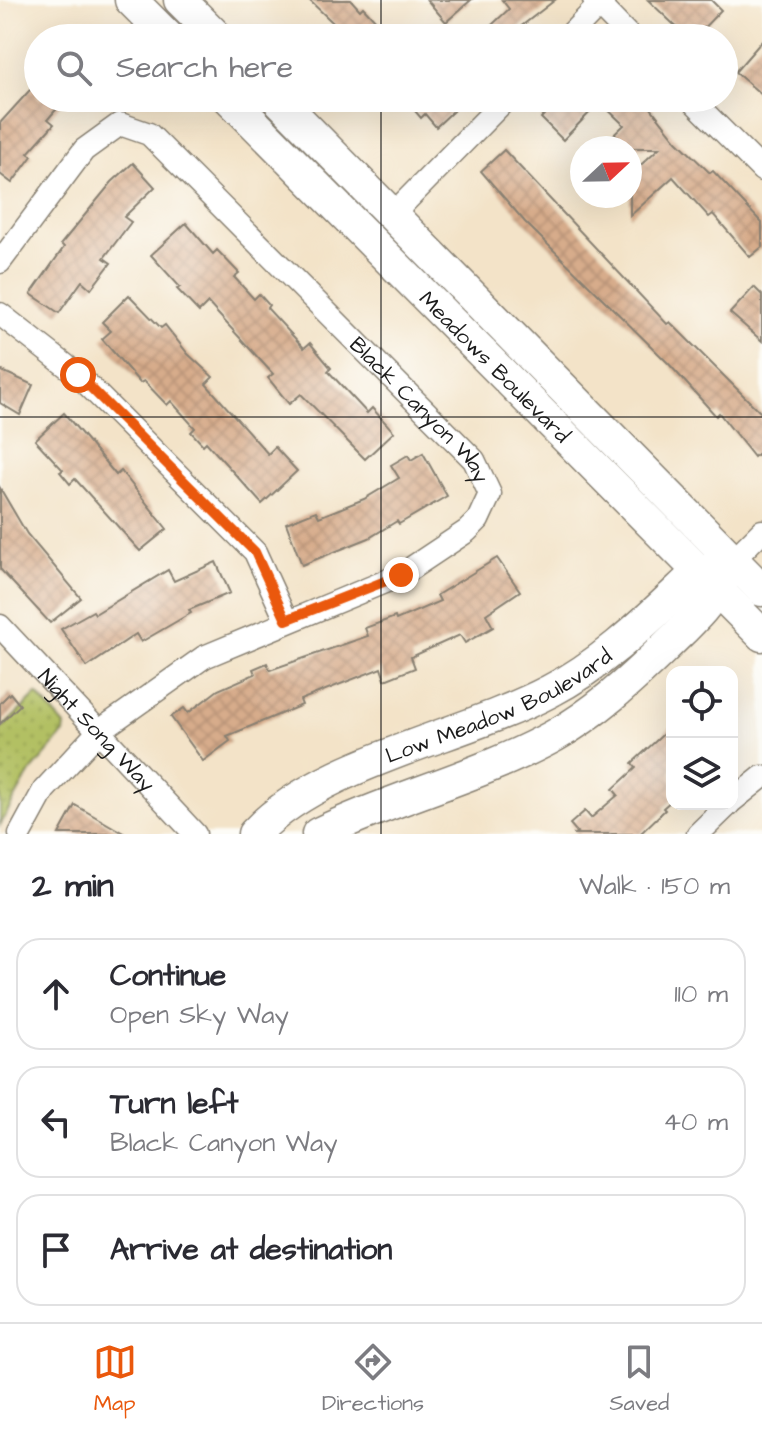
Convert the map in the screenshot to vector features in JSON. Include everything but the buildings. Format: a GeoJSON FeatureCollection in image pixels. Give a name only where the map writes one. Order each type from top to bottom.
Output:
{"type":"FeatureCollection","features":[{"type":"Feature","properties":{"kind":"main road"},"geometry":{"type":"LineString","coordinates":[[131,0],[155,24]]}},
{"type":"Feature","properties":{"kind":"main road"},"geometry":{"type":"LineString","coordinates":[[180,0],[204,24]]}},
{"type":"Feature","properties":{"kind":"main road","name":"Meadows Boulevard"},"geometry":{"type":"LineString","coordinates":[[243,112],[762,635]]}},
{"type":"Feature","properties":{"kind":"main road","name":"Meadows Boulevard"},"geometry":{"type":"LineString","coordinates":[[291,112],[762,590]]}},
{"type":"Feature","properties":{"kind":"main road","name":"Low Meadow Boulevard"},"geometry":{"type":"LineString","coordinates":[[254,834],[292,804],[343,776],[514,707],[583,673],[707,583],[732,561]]}},
{"type":"Feature","properties":{"kind":"main road","name":"Low Meadow Boulevard"},"geometry":{"type":"LineString","coordinates":[[318,834],[554,736],[592,712],[629,683],[707,583]]}},
{"type":"Feature","properties":{"kind":"street"},"geometry":{"type":"LineString","coordinates":[[579,24],[599,2],[619,24]]}},
{"type":"Feature","properties":{"kind":"street"},"geometry":{"type":"LineString","coordinates":[[392,215],[493,112]]}},
{"type":"Feature","properties":{"kind":"street"},"geometry":{"type":"LineString","coordinates":[[704,112],[762,170]]}},
{"type":"Feature","properties":{"kind":"street","name":"Black Canyon Way"},"geometry":{"type":"LineString","coordinates":[[0,262],[84,150],[120,124],[159,142],[474,460],[490,494],[478,520],[420,564],[381,584],[286,620],[204,657],[98,732],[44,790],[20,834]]}},
{"type":"Feature","properties":{"kind":"street"},"geometry":{"type":"LineString","coordinates":[[0,314],[78,375],[255,552],[286,620]]}},
{"type":"Feature","properties":{"kind":"street","name":"Low Meadow Boulevard"},"geometry":{"type":"LineString","coordinates":[[732,561],[762,531]]}},
{"type":"Feature","properties":{"kind":"street","name":"Night Song Way"},"geometry":{"type":"LineString","coordinates":[[0,626],[195,834]]}},
{"type":"Feature","properties":{"kind":"street"},"geometry":{"type":"LineString","coordinates":[[738,797],[762,777]]}},
{"type":"Feature","properties":{"kind":"street"},"geometry":{"type":"LineString","coordinates":[[698,834],[724,810]]}},
{"type":"Feature","properties":{"kind":"green space"},"geometry":{"type":"Polygon","coordinates":[[[37,694],[65,726],[64,733],[28,775],[0,825],[0,730],[37,694]]]}},
{"type":"Feature","properties":{"kind":"route"},"geometry":{"type":"LineString","coordinates":[[78,375],[255,552],[286,620],[401,575]]}}]}
